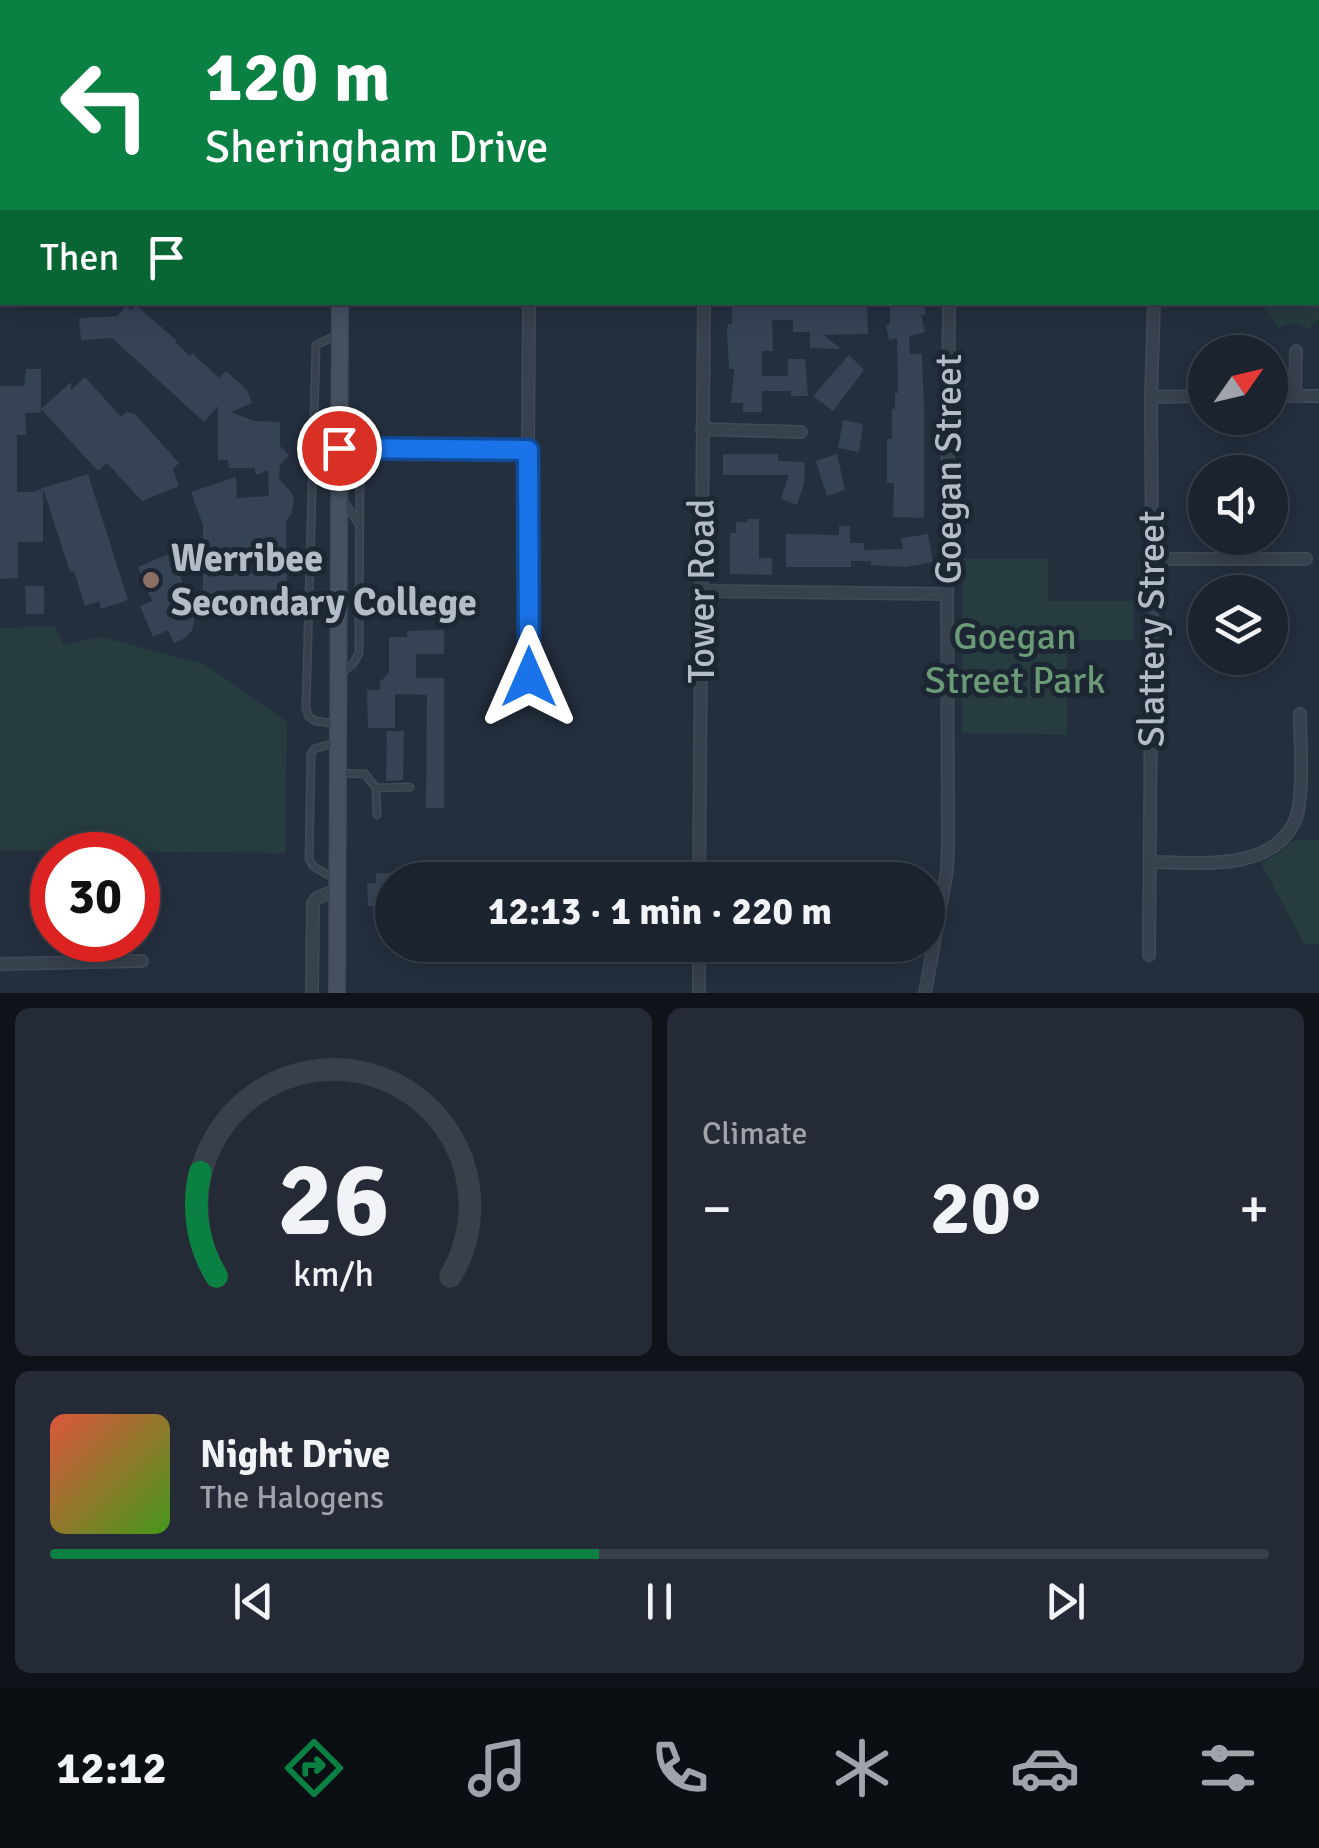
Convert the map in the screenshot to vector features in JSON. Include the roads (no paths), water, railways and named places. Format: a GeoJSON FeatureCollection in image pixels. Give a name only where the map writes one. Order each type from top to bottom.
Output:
{"type":"FeatureCollection","features":[{"type":"Feature","properties":{"kind":"main road"},"geometry":{"type":"LineString","coordinates":[[337,993],[340,305]]}},
{"type":"Feature","properties":{"kind":"street"},"geometry":{"type":"LineString","coordinates":[[529,677],[530,305]]}},
{"type":"Feature","properties":{"kind":"street","name":"Tower Road"},"geometry":{"type":"LineString","coordinates":[[700,862],[704,305]]}},
{"type":"Feature","properties":{"kind":"street","name":"Goegan Street"},"geometry":{"type":"LineString","coordinates":[[925,993],[948,845],[950,305]]}},
{"type":"Feature","properties":{"kind":"street","name":"Slattery Street"},"geometry":{"type":"LineString","coordinates":[[1150,955],[1154,305]]}},
{"type":"Feature","properties":{"kind":"street"},"geometry":{"type":"LineString","coordinates":[[1295,396],[1296,351]]}},
{"type":"Feature","properties":{"kind":"street"},"geometry":{"type":"LineString","coordinates":[[1151,397],[1188,396]]}},
{"type":"Feature","properties":{"kind":"street"},"geometry":{"type":"LineString","coordinates":[[1288,396],[1319,396]]}},
{"type":"Feature","properties":{"kind":"street"},"geometry":{"type":"LineString","coordinates":[[702,429],[802,432]]}},
{"type":"Feature","properties":{"kind":"street"},"geometry":{"type":"LineString","coordinates":[[339,448],[528,450]]}},
{"type":"Feature","properties":{"kind":"street"},"geometry":{"type":"LineString","coordinates":[[1152,558],[1306,558]]}},
{"type":"Feature","properties":{"kind":"street"},"geometry":{"type":"LineString","coordinates":[[701,592],[947,594]]}},
{"type":"Feature","properties":{"kind":"street"},"geometry":{"type":"LineString","coordinates":[[1150,862],[1225,862],[1253,857],[1278,843],[1295,822],[1300,714]]}},
{"type":"Feature","properties":{"kind":"street"},"geometry":{"type":"LineString","coordinates":[[312,993],[313,903],[337,885]]}},
{"type":"Feature","properties":{"kind":"street"},"geometry":{"type":"LineString","coordinates":[[0,964],[95,962]]}},
{"type":"Feature","properties":{"kind":"street"},"geometry":{"type":"LineString","coordinates":[[699,962],[699,993]]}},
{"type":"Feature","properties":{"kind":"lane"},"geometry":{"type":"LineString","coordinates":[[338,725],[316,722],[306,708],[316,345],[340,334]]}},
{"type":"Feature","properties":{"kind":"lane"},"geometry":{"type":"LineString","coordinates":[[338,675],[359,654],[360,448]]}},
{"type":"Feature","properties":{"kind":"lane"},"geometry":{"type":"LineString","coordinates":[[311,470],[339,470]]}},
{"type":"Feature","properties":{"kind":"lane"},"geometry":{"type":"LineString","coordinates":[[339,495],[360,532]]}},
{"type":"Feature","properties":{"kind":"lane"},"geometry":{"type":"LineString","coordinates":[[337,885],[309,859],[311,754],[314,749],[338,742]]}},
{"type":"Feature","properties":{"kind":"lane"},"geometry":{"type":"LineString","coordinates":[[338,773],[365,774],[376,788],[376,815]]}},
{"type":"Feature","properties":{"kind":"lane"},"geometry":{"type":"LineString","coordinates":[[376,788],[410,787]]}},
{"type":"Feature","properties":{"kind":"place","name":"Werribee Secondary College"},"geometry":{"type":"Point","coordinates":[151,580]}},
{"type":"Feature","properties":{"kind":"park label","name":"Goegan Street Park"},"geometry":{"type":"Point","coordinates":[1015,658]}}]}
